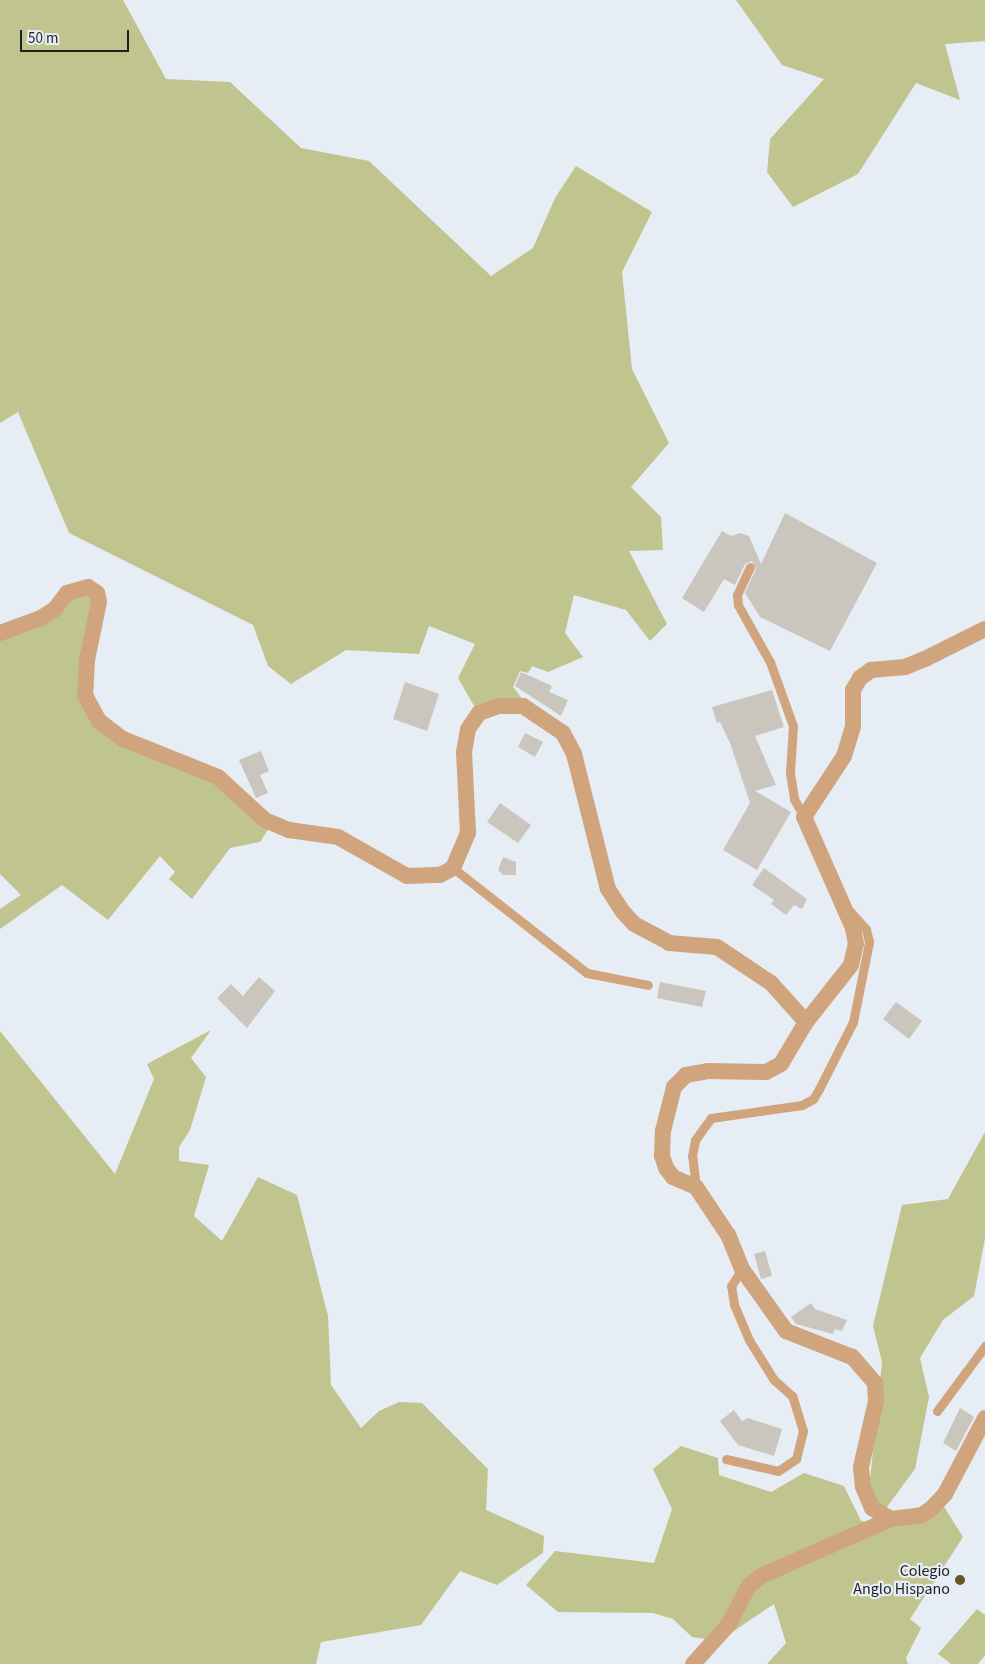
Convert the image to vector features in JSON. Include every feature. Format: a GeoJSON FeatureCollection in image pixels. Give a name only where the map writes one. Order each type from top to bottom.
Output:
{"type":"FeatureCollection","features":[{"type":"Feature","properties":{"kind":"street"},"geometry":{"type":"LineString","coordinates":[[0,633],[41,618],[55,609],[67,592],[88,587],[97,593],[99,602],[86,660],[85,695],[99,721],[123,739],[218,777],[265,820],[289,830],[338,837],[407,876],[440,875],[453,868],[468,832],[464,752],[468,728],[480,713],[498,706],[522,706],[563,733],[574,754],[608,888],[623,912],[634,924],[669,943],[717,947],[771,983],[806,1022]]}},
{"type":"Feature","properties":{"kind":"street"},"geometry":{"type":"LineString","coordinates":[[881,1513],[863,1487],[861,1467],[876,1401],[875,1383],[852,1357],[786,1331],[742,1269],[728,1235],[696,1187],[673,1177],[662,1156],[674,1087],[686,1075],[708,1071],[766,1072],[781,1064],[806,1022],[851,965],[856,944],[843,904],[804,817],[844,756],[853,726],[854,690],[860,678],[871,670],[918,662],[985,629]]}},
{"type":"Feature","properties":{"kind":"street"},"geometry":{"type":"LineString","coordinates":[[693,1664],[729,1624],[748,1587],[761,1576],[881,1513],[922,1515],[932,1508],[945,1494],[985,1418]]}},
{"type":"Feature","properties":{"kind":"lane"},"geometry":{"type":"LineString","coordinates":[[750,567],[737,595],[738,605],[770,662],[793,726],[790,773],[794,799],[804,817]]}},
{"type":"Feature","properties":{"kind":"lane"},"geometry":{"type":"LineString","coordinates":[[453,868],[587,972],[648,985]]}},
{"type":"Feature","properties":{"kind":"lane"},"geometry":{"type":"LineString","coordinates":[[696,1187],[694,1148],[701,1128],[711,1118],[802,1105],[813,1099],[820,1089],[853,1022],[869,942],[866,928],[843,904]]}},
{"type":"Feature","properties":{"kind":"lane"},"geometry":{"type":"LineString","coordinates":[[726,1459],[778,1471],[796,1459],[803,1431],[792,1396],[774,1380],[749,1340],[734,1304],[731,1286],[742,1269]]}},
{"type":"Feature","properties":{"kind":"lane"},"geometry":{"type":"LineString","coordinates":[[937,1411],[985,1346]]}},
{"type":"Feature","properties":{"kind":"green space"},"geometry":{"type":"Polygon","coordinates":[[[0,0],[123,0],[166,79],[230,82],[301,148],[369,161],[491,276],[533,248],[555,198],[576,166],[652,212],[622,272],[632,369],[669,443],[631,487],[661,517],[663,550],[629,551],[667,624],[650,641],[626,610],[574,595],[565,633],[583,657],[548,672],[532,666],[528,673],[520,671],[513,687],[523,700],[476,709],[458,678],[475,644],[429,626],[419,654],[346,650],[291,684],[268,666],[253,625],[69,533],[18,412],[0,423],[0,0]]]}},
{"type":"Feature","properties":{"kind":"green space"},"geometry":{"type":"Polygon","coordinates":[[[736,0],[985,0],[985,41],[945,44],[960,100],[916,83],[858,174],[793,207],[767,172],[770,139],[824,79],[782,65],[736,0]]]}},
{"type":"Feature","properties":{"kind":"green space"},"geometry":{"type":"Polygon","coordinates":[[[79,592],[92,596],[87,712],[215,782],[269,828],[260,842],[230,848],[192,899],[169,879],[175,872],[160,856],[108,920],[62,885],[0,929],[0,909],[21,895],[0,874],[0,638],[79,592]]]}},
{"type":"Feature","properties":{"kind":"green space"},"geometry":{"type":"Polygon","coordinates":[[[211,1030],[191,1058],[206,1077],[190,1130],[179,1147],[179,1161],[209,1165],[194,1216],[222,1241],[258,1177],[297,1195],[328,1316],[331,1385],[361,1428],[379,1411],[399,1402],[422,1403],[488,1469],[486,1510],[544,1536],[543,1553],[497,1585],[460,1571],[421,1625],[321,1642],[316,1664],[0,1664],[0,1031],[115,1174],[154,1079],[147,1064],[211,1030]]]}},
{"type":"Feature","properties":{"kind":"green space"},"geometry":{"type":"Polygon","coordinates":[[[985,1132],[985,1238],[974,1296],[943,1320],[920,1358],[929,1397],[915,1469],[884,1511],[869,1490],[882,1362],[873,1326],[902,1205],[948,1199],[985,1132]]]}},
{"type":"Feature","properties":{"kind":"green space"},"geometry":{"type":"Polygon","coordinates":[[[681,1446],[718,1458],[719,1475],[771,1492],[804,1473],[844,1486],[861,1521],[887,1524],[941,1502],[963,1537],[910,1619],[921,1628],[906,1658],[908,1664],[767,1664],[786,1643],[774,1604],[719,1641],[692,1637],[673,1619],[653,1613],[558,1612],[526,1585],[555,1551],[654,1563],[672,1509],[653,1469],[681,1446]]]}},
{"type":"Feature","properties":{"kind":"green space"},"geometry":{"type":"Polygon","coordinates":[[[977,1609],[985,1615],[985,1655],[978,1664],[951,1664],[938,1654],[977,1609]]]}},
{"type":"Feature","properties":{"kind":"building"},"geometry":{"type":"Polygon","coordinates":[[[785,513],[877,563],[830,651],[760,617],[745,593],[756,569],[752,561],[745,564],[735,585],[724,579],[704,612],[682,598],[722,531],[731,536],[740,533],[749,536],[761,564],[785,513]]]}},
{"type":"Feature","properties":{"kind":"building"},"geometry":{"type":"Polygon","coordinates":[[[521,672],[552,686],[549,692],[568,700],[561,716],[515,686],[521,672]]]}},
{"type":"Feature","properties":{"kind":"building"},"geometry":{"type":"Polygon","coordinates":[[[405,682],[439,694],[427,731],[393,719],[405,682]]]}},
{"type":"Feature","properties":{"kind":"building"},"geometry":{"type":"Polygon","coordinates":[[[772,690],[784,727],[755,736],[776,785],[755,791],[791,812],[757,870],[723,850],[750,803],[730,743],[720,722],[717,723],[712,707],[772,690]]]}},
{"type":"Feature","properties":{"kind":"building"},"geometry":{"type":"Polygon","coordinates":[[[525,733],[543,742],[535,757],[518,747],[525,733]]]}},
{"type":"Feature","properties":{"kind":"building"},"geometry":{"type":"Polygon","coordinates":[[[261,751],[269,771],[260,775],[268,793],[256,798],[239,760],[261,751]]]}},
{"type":"Feature","properties":{"kind":"building"},"geometry":{"type":"Polygon","coordinates":[[[500,803],[531,825],[518,843],[487,822],[500,803]]]}},
{"type":"Feature","properties":{"kind":"building"},"geometry":{"type":"Polygon","coordinates":[[[503,857],[516,862],[516,875],[503,875],[498,870],[503,857]]]}},
{"type":"Feature","properties":{"kind":"building"},"geometry":{"type":"Polygon","coordinates":[[[764,868],[807,899],[802,909],[794,905],[786,915],[771,904],[774,900],[752,885],[764,868]]]}},
{"type":"Feature","properties":{"kind":"building"},"geometry":{"type":"Polygon","coordinates":[[[259,977],[275,991],[247,1028],[217,998],[231,984],[243,996],[259,977]]]}},
{"type":"Feature","properties":{"kind":"building"},"geometry":{"type":"Polygon","coordinates":[[[660,982],[706,991],[702,1007],[657,998],[660,982]]]}},
{"type":"Feature","properties":{"kind":"building"},"geometry":{"type":"Polygon","coordinates":[[[896,1002],[922,1021],[909,1039],[883,1019],[896,1002]]]}},
{"type":"Feature","properties":{"kind":"building"},"geometry":{"type":"Polygon","coordinates":[[[765,1251],[772,1276],[761,1279],[754,1254],[765,1251]]]}},
{"type":"Feature","properties":{"kind":"building"},"geometry":{"type":"Polygon","coordinates":[[[811,1303],[815,1309],[847,1320],[842,1331],[835,1329],[833,1334],[796,1324],[791,1317],[811,1303]]]}},
{"type":"Feature","properties":{"kind":"building"},"geometry":{"type":"Polygon","coordinates":[[[960,1408],[974,1417],[956,1451],[943,1443],[960,1408]]]}},
{"type":"Feature","properties":{"kind":"building"},"geometry":{"type":"Polygon","coordinates":[[[734,1410],[742,1421],[748,1418],[782,1429],[774,1456],[738,1445],[720,1421],[734,1410]]]}},
{"type":"Feature","properties":{"kind":"place","name":"Colegio Anglo Hispano"},"geometry":{"type":"Point","coordinates":[960,1580]}}]}
